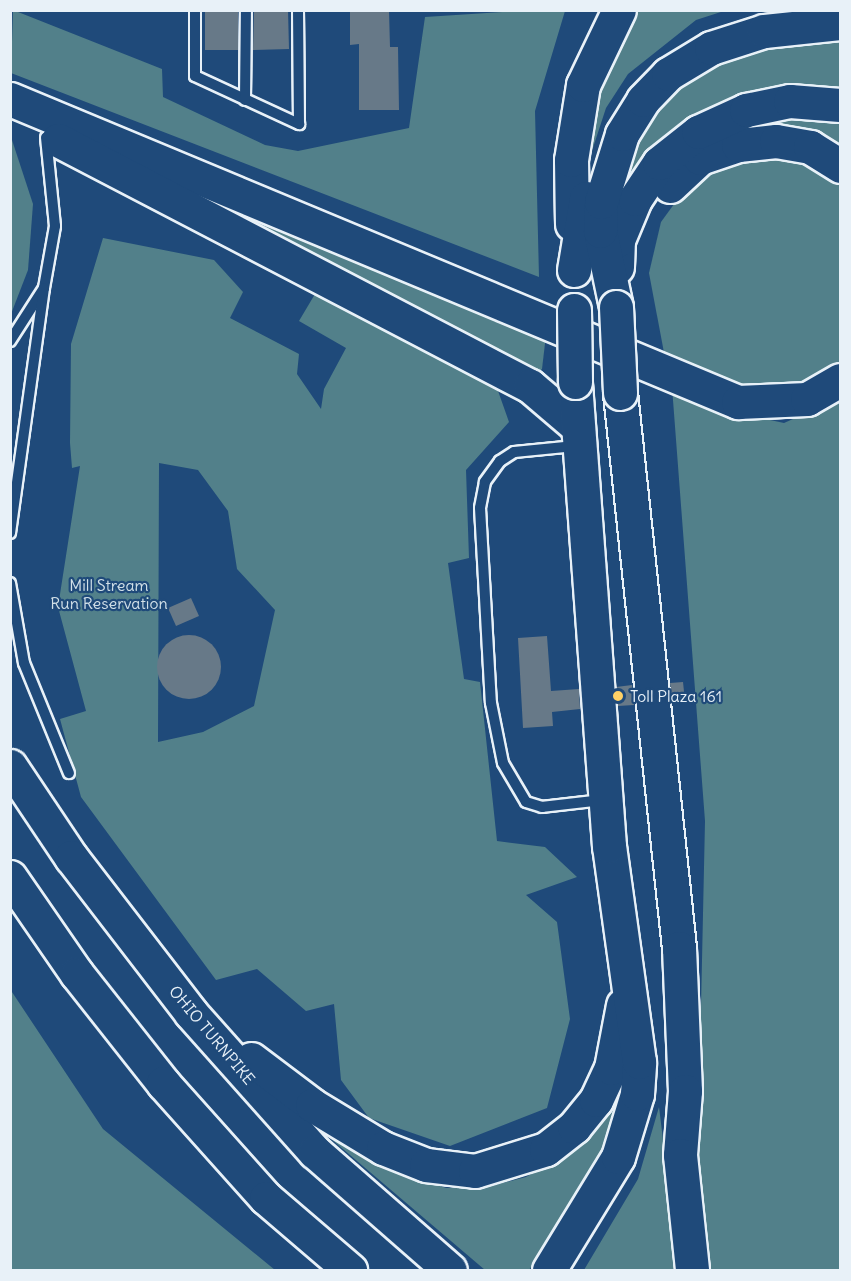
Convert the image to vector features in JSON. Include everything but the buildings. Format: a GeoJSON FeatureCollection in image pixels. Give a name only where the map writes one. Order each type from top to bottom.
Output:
{"type":"FeatureCollection","features":[{"type":"Feature","properties":{"kind":"highway"},"geometry":{"type":"LineString","coordinates":[[562,1264],[618,1157],[637,1094],[638,1032],[605,800],[578,436],[571,160],[583,85],[619,10]]}},
{"type":"Feature","properties":{"kind":"highway"},"geometry":{"type":"LineString","coordinates":[[574,270],[600,138],[647,71],[687,43],[744,19],[803,10]]}},
{"type":"Feature","properties":{"kind":"highway"},"geometry":{"type":"LineString","coordinates":[[616,307],[600,231],[602,202],[622,134],[644,100],[668,74],[711,48],[764,31],[840,23]]}},
{"type":"Feature","properties":{"kind":"highway"},"geometry":{"type":"LineString","coordinates":[[10,99],[50,126],[530,386],[578,436]]}},
{"type":"Feature","properties":{"kind":"highway"},"geometry":{"type":"LineString","coordinates":[[692,1270],[680,1155],[685,1091],[679,948],[620,393],[616,307],[622,229],[659,163],[698,132],[746,110],[790,101],[840,105]]}},
{"type":"Feature","properties":{"kind":"highway"},"geometry":{"type":"LineString","coordinates":[[10,116],[50,126],[738,402],[807,399],[840,380]]}},
{"type":"Feature","properties":{"kind":"highway"},"geometry":{"type":"LineString","coordinates":[[616,307],[652,212],[672,182],[700,158],[738,145],[776,141],[810,147],[840,166]]}},
{"type":"Feature","properties":{"kind":"highway","name":"OHIO TURNPIKE"},"geometry":{"type":"LineString","coordinates":[[10,766],[71,858],[191,1013],[315,1152],[450,1270]]}},
{"type":"Feature","properties":{"kind":"highway"},"geometry":{"type":"LineString","coordinates":[[10,877],[84,983],[329,1270]]}},
{"type":"Feature","properties":{"kind":"highway"},"geometry":{"type":"LineString","coordinates":[[562,1264],[626,1173],[651,1103],[657,1026],[679,948]]}},
{"type":"Feature","properties":{"kind":"highway"},"geometry":{"type":"LineString","coordinates":[[191,1013],[312,1105],[383,1148],[426,1165],[475,1172],[546,1149],[596,1100],[619,1035],[627,961]]}},
{"type":"Feature","properties":{"kind":"highway"},"geometry":{"type":"LineString","coordinates":[[266,1198],[350,1270]]}},
{"type":"Feature","properties":{"kind":"lane"},"geometry":{"type":"LineString","coordinates":[[195,10],[195,76],[299,124],[297,10]]}},
{"type":"Feature","properties":{"kind":"lane"},"geometry":{"type":"LineString","coordinates":[[245,100],[246,10]]}},
{"type":"Feature","properties":{"kind":"lane"},"geometry":{"type":"LineString","coordinates":[[10,532],[44,288],[55,226],[50,126]]}},
{"type":"Feature","properties":{"kind":"lane"},"geometry":{"type":"LineString","coordinates":[[10,341],[44,288]]}},
{"type":"Feature","properties":{"kind":"lane"},"geometry":{"type":"LineString","coordinates":[[578,436],[514,452],[500,461],[485,482],[480,508],[492,711],[503,763],[526,802],[542,807],[605,800]]}},
{"type":"Feature","properties":{"kind":"lane"},"geometry":{"type":"LineString","coordinates":[[10,583],[24,663],[69,773]]}},
{"type":"Feature","properties":{"kind":"green space"},"geometry":{"type":"Polygon","coordinates":[[[13,10],[162,69],[163,97],[265,145],[298,151],[409,128],[425,17],[516,11],[565,11],[535,111],[539,277],[11,73],[13,10]]]}},
{"type":"Feature","properties":{"kind":"green space"},"geometry":{"type":"Polygon","coordinates":[[[633,11],[724,11],[696,20],[628,74],[606,108],[588,163],[579,159],[584,116],[633,11]]]}},
{"type":"Feature","properties":{"kind":"green space"},"geometry":{"type":"Polygon","coordinates":[[[840,36],[840,94],[770,94],[632,192],[616,189],[629,147],[657,105],[687,73],[739,50],[840,36]]]}},
{"type":"Feature","properties":{"kind":"green space"},"geometry":{"type":"Polygon","coordinates":[[[840,113],[840,150],[705,142],[756,117],[840,113]]]}},
{"type":"Feature","properties":{"kind":"green space"},"geometry":{"type":"Polygon","coordinates":[[[11,137],[33,204],[28,270],[11,314],[11,137]]]}},
{"type":"Feature","properties":{"kind":"green space"},"geometry":{"type":"Polygon","coordinates":[[[748,155],[791,155],[840,179],[840,374],[830,379],[751,393],[665,358],[649,273],[661,222],[685,189],[719,165],[748,155]]]}},
{"type":"Feature","properties":{"kind":"green space"},"geometry":{"type":"Polygon","coordinates":[[[132,158],[546,335],[542,369],[536,374],[156,182],[132,158]]]}},
{"type":"Feature","properties":{"kind":"green space","name":"Mill Stream Run Reservation"},"geometry":{"type":"Polygon","coordinates":[[[103,238],[214,260],[243,292],[230,318],[299,354],[297,374],[321,409],[324,389],[346,348],[299,321],[315,294],[497,388],[509,422],[466,470],[469,558],[448,563],[464,679],[480,682],[497,841],[545,847],[577,877],[526,895],[557,922],[570,1019],[547,1108],[450,1146],[369,1118],[341,1080],[334,1004],[306,1011],[257,969],[216,980],[81,797],[60,719],[86,711],[58,607],[80,466],[72,468],[70,443],[71,344],[103,238]],[[159,463],[158,742],[203,732],[254,706],[275,610],[237,569],[228,511],[198,470],[159,463]]]}},
{"type":"Feature","properties":{"kind":"green space"},"geometry":{"type":"Polygon","coordinates":[[[672,387],[711,407],[784,423],[840,398],[840,1270],[703,1270],[697,1192],[705,821],[672,387]]]}},
{"type":"Feature","properties":{"kind":"green space"},"geometry":{"type":"Polygon","coordinates":[[[10,989],[103,1129],[275,1270],[11,1270],[10,989]]]}},
{"type":"Feature","properties":{"kind":"green space"},"geometry":{"type":"Polygon","coordinates":[[[622,1087],[598,1175],[529,1270],[485,1270],[310,1121],[394,1169],[446,1188],[491,1186],[526,1177],[561,1157],[609,1111],[622,1087]]]}},
{"type":"Feature","properties":{"kind":"green space"},"geometry":{"type":"Polygon","coordinates":[[[659,1107],[679,1270],[584,1270],[638,1179],[659,1107]]]}},
{"type":"Feature","properties":{"kind":"place","name":"Toll Plaza 161"},"geometry":{"type":"Point","coordinates":[618,696]}}]}
